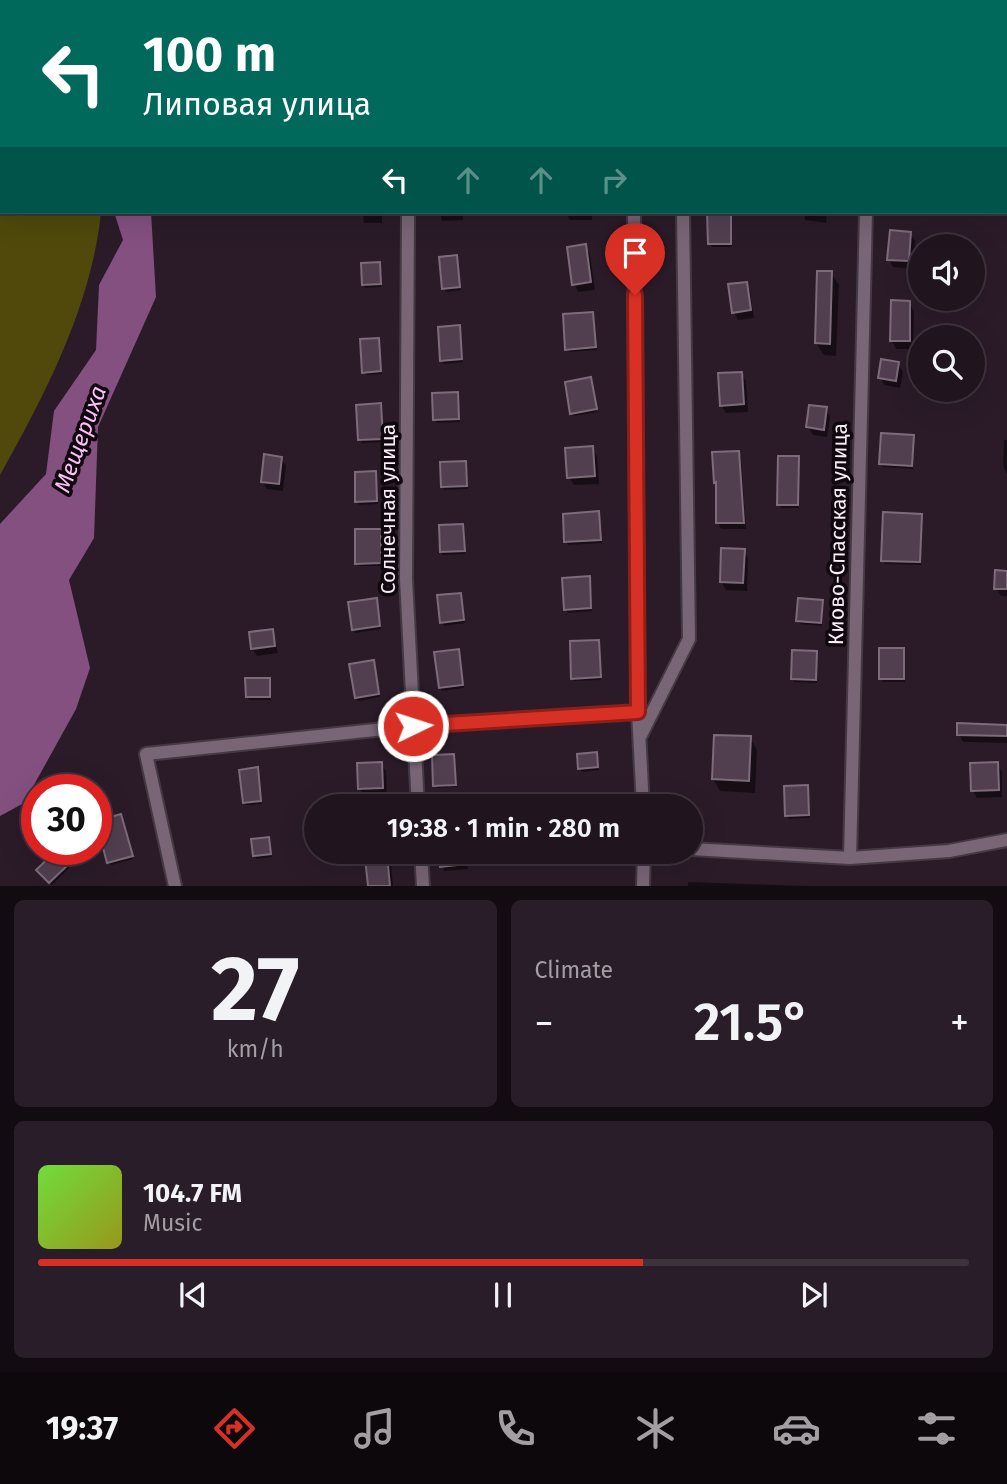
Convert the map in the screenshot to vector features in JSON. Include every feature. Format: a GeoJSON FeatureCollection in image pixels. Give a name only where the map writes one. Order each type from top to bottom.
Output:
{"type":"FeatureCollection","features":[{"type":"Feature","properties":{"kind":"street","name":"Солнечная улица"},"geometry":{"type":"LineString","coordinates":[[408,214],[406,579],[417,794]]}},
{"type":"Feature","properties":{"kind":"street"},"geometry":{"type":"LineString","coordinates":[[634,214],[638,712],[643,794]]}},
{"type":"Feature","properties":{"kind":"street"},"geometry":{"type":"LineString","coordinates":[[641,736],[689,639],[683,214]]}},
{"type":"Feature","properties":{"kind":"street","name":"Киово-Спасская улица"},"geometry":{"type":"LineString","coordinates":[[850,858],[866,214]]}},
{"type":"Feature","properties":{"kind":"street"},"geometry":{"type":"LineString","coordinates":[[175,886],[146,754],[413,726],[638,712]]}},
{"type":"Feature","properties":{"kind":"street"},"geometry":{"type":"LineString","coordinates":[[703,850],[850,858],[949,851],[1007,840]]}},
{"type":"Feature","properties":{"kind":"street"},"geometry":{"type":"LineString","coordinates":[[422,864],[423,886]]}},
{"type":"Feature","properties":{"kind":"street"},"geometry":{"type":"LineString","coordinates":[[643,886],[644,864]]}},
{"type":"Feature","properties":{"kind":"shaded area"},"geometry":{"type":"Polygon","coordinates":[[[0,214],[101,214],[88,281],[77,315],[34,413],[0,475],[0,214]]]}},
{"type":"Feature","properties":{"kind":"water","name":"Мещериха"},"geometry":{"type":"Polygon","coordinates":[[[115,214],[151,214],[156,297],[98,427],[94,538],[69,580],[90,668],[76,709],[40,774],[21,774],[21,805],[0,816],[0,524],[46,474],[54,411],[96,350],[99,285],[123,240],[115,214]]]}},
{"type":"Feature","properties":{"kind":"building"},"geometry":{"type":"Polygon","coordinates":[[[707,214],[731,214],[731,244],[708,244],[707,214]]]}},
{"type":"Feature","properties":{"kind":"building"},"geometry":{"type":"Polygon","coordinates":[[[890,230],[911,232],[908,234],[908,261],[887,260],[890,230]]]}},
{"type":"Feature","properties":{"kind":"building"},"geometry":{"type":"Polygon","coordinates":[[[586,244],[591,282],[572,285],[567,247],[586,244]]]}},
{"type":"Feature","properties":{"kind":"building"},"geometry":{"type":"Polygon","coordinates":[[[457,255],[460,287],[442,289],[439,257],[457,255]]]}},
{"type":"Feature","properties":{"kind":"building"},"geometry":{"type":"Polygon","coordinates":[[[380,262],[381,284],[362,285],[361,263],[380,262]]]}},
{"type":"Feature","properties":{"kind":"building"},"geometry":{"type":"Polygon","coordinates":[[[817,271],[832,271],[830,344],[815,343],[817,271]]]}},
{"type":"Feature","properties":{"kind":"building"},"geometry":{"type":"Polygon","coordinates":[[[747,282],[751,310],[732,313],[728,284],[747,282]]]}},
{"type":"Feature","properties":{"kind":"building"},"geometry":{"type":"Polygon","coordinates":[[[891,300],[908,301],[908,341],[890,341],[891,300]]]}},
{"type":"Feature","properties":{"kind":"building"},"geometry":{"type":"Polygon","coordinates":[[[593,312],[596,347],[565,350],[563,314],[593,312]]]}},
{"type":"Feature","properties":{"kind":"building"},"geometry":{"type":"Polygon","coordinates":[[[460,325],[462,359],[440,361],[438,327],[460,325]]]}},
{"type":"Feature","properties":{"kind":"building"},"geometry":{"type":"Polygon","coordinates":[[[379,338],[381,371],[362,373],[360,339],[379,338]]]}},
{"type":"Feature","properties":{"kind":"building"},"geometry":{"type":"Polygon","coordinates":[[[881,359],[899,362],[896,381],[878,378],[881,359]]]}},
{"type":"Feature","properties":{"kind":"building"},"geometry":{"type":"Polygon","coordinates":[[[742,372],[744,404],[720,406],[718,373],[742,372]]]}},
{"type":"Feature","properties":{"kind":"building"},"geometry":{"type":"Polygon","coordinates":[[[591,377],[597,409],[570,414],[565,382],[591,377]]]}},
{"type":"Feature","properties":{"kind":"building"},"geometry":{"type":"Polygon","coordinates":[[[458,392],[459,419],[433,420],[432,393],[458,392]]]}},
{"type":"Feature","properties":{"kind":"building"},"geometry":{"type":"Polygon","coordinates":[[[381,403],[383,439],[358,440],[356,405],[381,403]]]}},
{"type":"Feature","properties":{"kind":"building"},"geometry":{"type":"Polygon","coordinates":[[[809,405],[827,407],[824,430],[806,427],[809,405]]]}},
{"type":"Feature","properties":{"kind":"building"},"geometry":{"type":"Polygon","coordinates":[[[881,433],[914,435],[912,466],[879,464],[881,433]]]}},
{"type":"Feature","properties":{"kind":"building"},"geometry":{"type":"Polygon","coordinates":[[[593,446],[595,476],[567,478],[565,448],[593,446]]]}},
{"type":"Feature","properties":{"kind":"building"},"geometry":{"type":"Polygon","coordinates":[[[739,451],[744,523],[716,523],[716,482],[714,483],[712,452],[739,451]]]}},
{"type":"Feature","properties":{"kind":"building"},"geometry":{"type":"Polygon","coordinates":[[[264,454],[282,457],[279,484],[261,482],[264,454]]]}},
{"type":"Feature","properties":{"kind":"building"},"geometry":{"type":"Polygon","coordinates":[[[778,456],[799,456],[798,505],[777,505],[778,456]]]}},
{"type":"Feature","properties":{"kind":"building"},"geometry":{"type":"Polygon","coordinates":[[[466,461],[467,486],[441,487],[440,462],[466,461]]]}},
{"type":"Feature","properties":{"kind":"building"},"geometry":{"type":"Polygon","coordinates":[[[376,471],[377,501],[355,502],[355,472],[376,471]]]}},
{"type":"Feature","properties":{"kind":"building"},"geometry":{"type":"Polygon","coordinates":[[[599,511],[601,540],[564,542],[563,514],[599,511]]]}},
{"type":"Feature","properties":{"kind":"building"},"geometry":{"type":"Polygon","coordinates":[[[883,512],[922,514],[920,562],[881,561],[883,512]]]}},
{"type":"Feature","properties":{"kind":"building"},"geometry":{"type":"Polygon","coordinates":[[[463,524],[465,551],[440,552],[439,525],[463,524]]]}},
{"type":"Feature","properties":{"kind":"building"},"geometry":{"type":"Polygon","coordinates":[[[355,529],[381,529],[381,563],[355,564],[355,529]]]}},
{"type":"Feature","properties":{"kind":"building"},"geometry":{"type":"Polygon","coordinates":[[[721,548],[745,549],[743,583],[720,582],[721,548]]]}},
{"type":"Feature","properties":{"kind":"building"},"geometry":{"type":"Polygon","coordinates":[[[995,570],[1007,571],[1007,589],[994,589],[995,570]]]}},
{"type":"Feature","properties":{"kind":"building"},"geometry":{"type":"Polygon","coordinates":[[[590,576],[591,608],[564,610],[562,578],[590,576]]]}},
{"type":"Feature","properties":{"kind":"building"},"geometry":{"type":"Polygon","coordinates":[[[461,593],[464,620],[440,623],[437,595],[461,593]]]}},
{"type":"Feature","properties":{"kind":"building"},"geometry":{"type":"Polygon","coordinates":[[[377,598],[380,626],[352,630],[348,602],[377,598]]]}},
{"type":"Feature","properties":{"kind":"building"},"geometry":{"type":"Polygon","coordinates":[[[798,598],[823,600],[821,623],[796,621],[798,598]]]}},
{"type":"Feature","properties":{"kind":"building"},"geometry":{"type":"Polygon","coordinates":[[[273,629],[275,646],[251,649],[249,632],[273,629]]]}},
{"type":"Feature","properties":{"kind":"building"},"geometry":{"type":"Polygon","coordinates":[[[599,640],[601,677],[571,679],[570,641],[599,640]]]}},
{"type":"Feature","properties":{"kind":"building"},"geometry":{"type":"Polygon","coordinates":[[[879,648],[904,648],[904,679],[879,679],[879,648]]]}},
{"type":"Feature","properties":{"kind":"building"},"geometry":{"type":"Polygon","coordinates":[[[459,649],[463,685],[439,688],[434,652],[459,649]]]}},
{"type":"Feature","properties":{"kind":"building"},"geometry":{"type":"Polygon","coordinates":[[[792,650],[817,651],[816,680],[791,679],[792,650]]]}},
{"type":"Feature","properties":{"kind":"building"},"geometry":{"type":"Polygon","coordinates":[[[374,660],[379,694],[355,698],[349,664],[374,660]]]}},
{"type":"Feature","properties":{"kind":"building"},"geometry":{"type":"Polygon","coordinates":[[[245,678],[270,678],[270,697],[246,697],[245,678]]]}},
{"type":"Feature","properties":{"kind":"building"},"geometry":{"type":"Polygon","coordinates":[[[957,723],[1007,725],[1007,736],[957,735],[957,723]]]}},
{"type":"Feature","properties":{"kind":"building"},"geometry":{"type":"Polygon","coordinates":[[[714,735],[751,736],[749,781],[712,779],[714,735]]]}},
{"type":"Feature","properties":{"kind":"building"},"geometry":{"type":"Polygon","coordinates":[[[597,752],[598,767],[578,769],[577,754],[597,752]]]}},
{"type":"Feature","properties":{"kind":"building"},"geometry":{"type":"Polygon","coordinates":[[[454,754],[456,785],[433,786],[432,755],[454,754]]]}},
{"type":"Feature","properties":{"kind":"building"},"geometry":{"type":"Polygon","coordinates":[[[382,762],[383,788],[358,789],[357,763],[382,762]]]}},
{"type":"Feature","properties":{"kind":"building"},"geometry":{"type":"Polygon","coordinates":[[[998,762],[999,790],[971,791],[970,763],[998,762]]]}},
{"type":"Feature","properties":{"kind":"building"},"geometry":{"type":"Polygon","coordinates":[[[258,767],[261,801],[243,803],[239,770],[258,767]]]}},
{"type":"Feature","properties":{"kind":"building"},"geometry":{"type":"Polygon","coordinates":[[[808,785],[809,815],[785,816],[784,786],[808,785]]]}},
{"type":"Feature","properties":{"kind":"building"},"geometry":{"type":"Polygon","coordinates":[[[121,814],[133,856],[112,862],[112,817],[121,814]]]}},
{"type":"Feature","properties":{"kind":"building"},"geometry":{"type":"Polygon","coordinates":[[[269,837],[271,854],[253,856],[251,839],[269,837]]]}},
{"type":"Feature","properties":{"kind":"building"},"geometry":{"type":"Polygon","coordinates":[[[366,864],[388,864],[390,886],[368,886],[366,864]]]}},
{"type":"Feature","properties":{"kind":"building"},"geometry":{"type":"Polygon","coordinates":[[[440,864],[466,864],[440,867],[440,864]]]}},
{"type":"Feature","properties":{"kind":"building"},"geometry":{"type":"Polygon","coordinates":[[[41,865],[68,865],[49,883],[36,870],[41,865]]]}},
{"type":"Feature","properties":{"kind":"route"},"geometry":{"type":"LineString","coordinates":[[413,726],[638,712],[635,295]]}}]}
